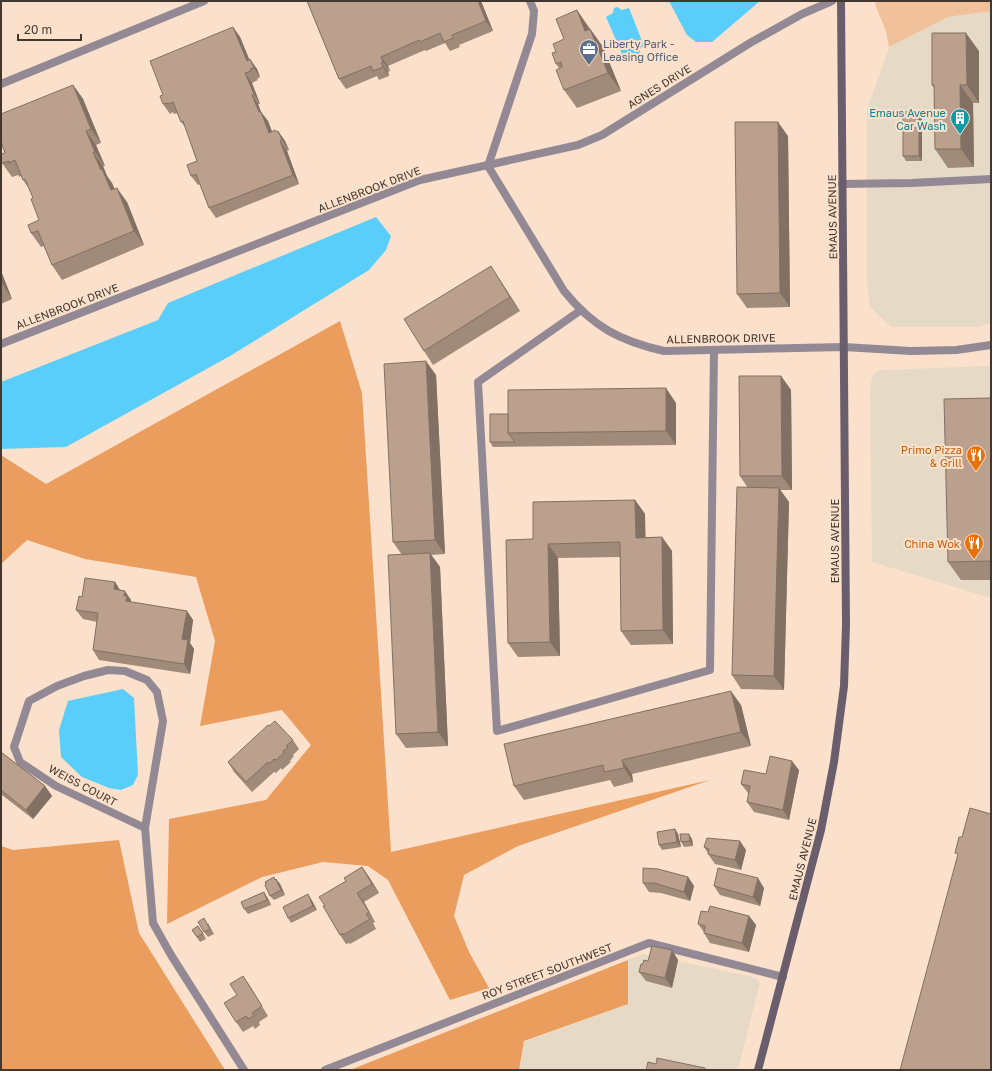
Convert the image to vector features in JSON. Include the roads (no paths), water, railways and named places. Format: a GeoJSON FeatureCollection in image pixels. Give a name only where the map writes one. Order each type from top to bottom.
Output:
{"type":"FeatureCollection","features":[{"type":"Feature","properties":{"kind":"main road","name":"EMAUS AVENUE"},"geometry":{"type":"LineString","coordinates":[[758,1070],[821,830],[834,762],[844,686],[846,618],[841,1]]}},
{"type":"Feature","properties":{"kind":"street"},"geometry":{"type":"LineString","coordinates":[[1,84],[204,1]]}},
{"type":"Feature","properties":{"kind":"street"},"geometry":{"type":"LineString","coordinates":[[488,166],[532,34],[534,11],[530,1]]}},
{"type":"Feature","properties":{"kind":"street","name":"AGNES DRIVE"},"geometry":{"type":"LineString","coordinates":[[488,166],[578,145],[602,135],[750,43],[802,14],[832,1]]}},
{"type":"Feature","properties":{"kind":"street","name":"ALLENBROOK DRIVE"},"geometry":{"type":"LineString","coordinates":[[1,344],[420,180],[488,166],[564,291],[591,320],[612,333],[640,345],[664,351],[844,347],[911,351],[956,350],[991,345]]}},
{"type":"Feature","properties":{"kind":"street"},"geometry":{"type":"LineString","coordinates":[[842,184],[911,183],[991,179]]}},
{"type":"Feature","properties":{"kind":"street"},"geometry":{"type":"LineString","coordinates":[[582,310],[478,382],[497,731],[710,670],[714,350]]}},
{"type":"Feature","properties":{"kind":"street","name":"WEISS COURT"},"geometry":{"type":"LineString","coordinates":[[145,828],[56,786],[20,762],[14,747],[29,701],[57,686],[84,676],[108,670],[125,671],[147,680],[157,692],[163,721],[145,828],[153,923],[170,955],[244,1070]]}},
{"type":"Feature","properties":{"kind":"street","name":"ROY STREET SOUTHWEST"},"geometry":{"type":"LineString","coordinates":[[325,1070],[649,943],[783,977]]}},
{"type":"Feature","properties":{"kind":"water"},"geometry":{"type":"Polygon","coordinates":[[[669,1],[760,1],[712,42],[696,42],[687,35],[669,1]]]}},
{"type":"Feature","properties":{"kind":"water"},"geometry":{"type":"Polygon","coordinates":[[[617,7],[622,10],[629,8],[644,46],[639,49],[640,52],[636,56],[631,57],[627,53],[622,54],[606,17],[613,13],[614,8],[617,7]]]}},
{"type":"Feature","properties":{"kind":"water"},"geometry":{"type":"Polygon","coordinates":[[[376,217],[391,236],[386,250],[369,270],[230,356],[66,447],[1,449],[1,382],[158,320],[168,303],[376,217]]]}},
{"type":"Feature","properties":{"kind":"water"},"geometry":{"type":"Polygon","coordinates":[[[123,689],[134,698],[138,775],[133,785],[121,790],[109,788],[82,777],[61,757],[59,730],[68,701],[123,689]]]}},
{"type":"Feature","properties":{"kind":"place","name":"Liberty Park - Leasing Office"},"geometry":{"type":"Point","coordinates":[589,66]}},
{"type":"Feature","properties":{"kind":"place","name":"Emaus Avenue Car Wash"},"geometry":{"type":"Point","coordinates":[960,135]}},
{"type":"Feature","properties":{"kind":"place","name":"Primo Pizza & Grill"},"geometry":{"type":"Point","coordinates":[976,472]}},
{"type":"Feature","properties":{"kind":"place","name":"China Wok"},"geometry":{"type":"Point","coordinates":[974,560]}}]}
